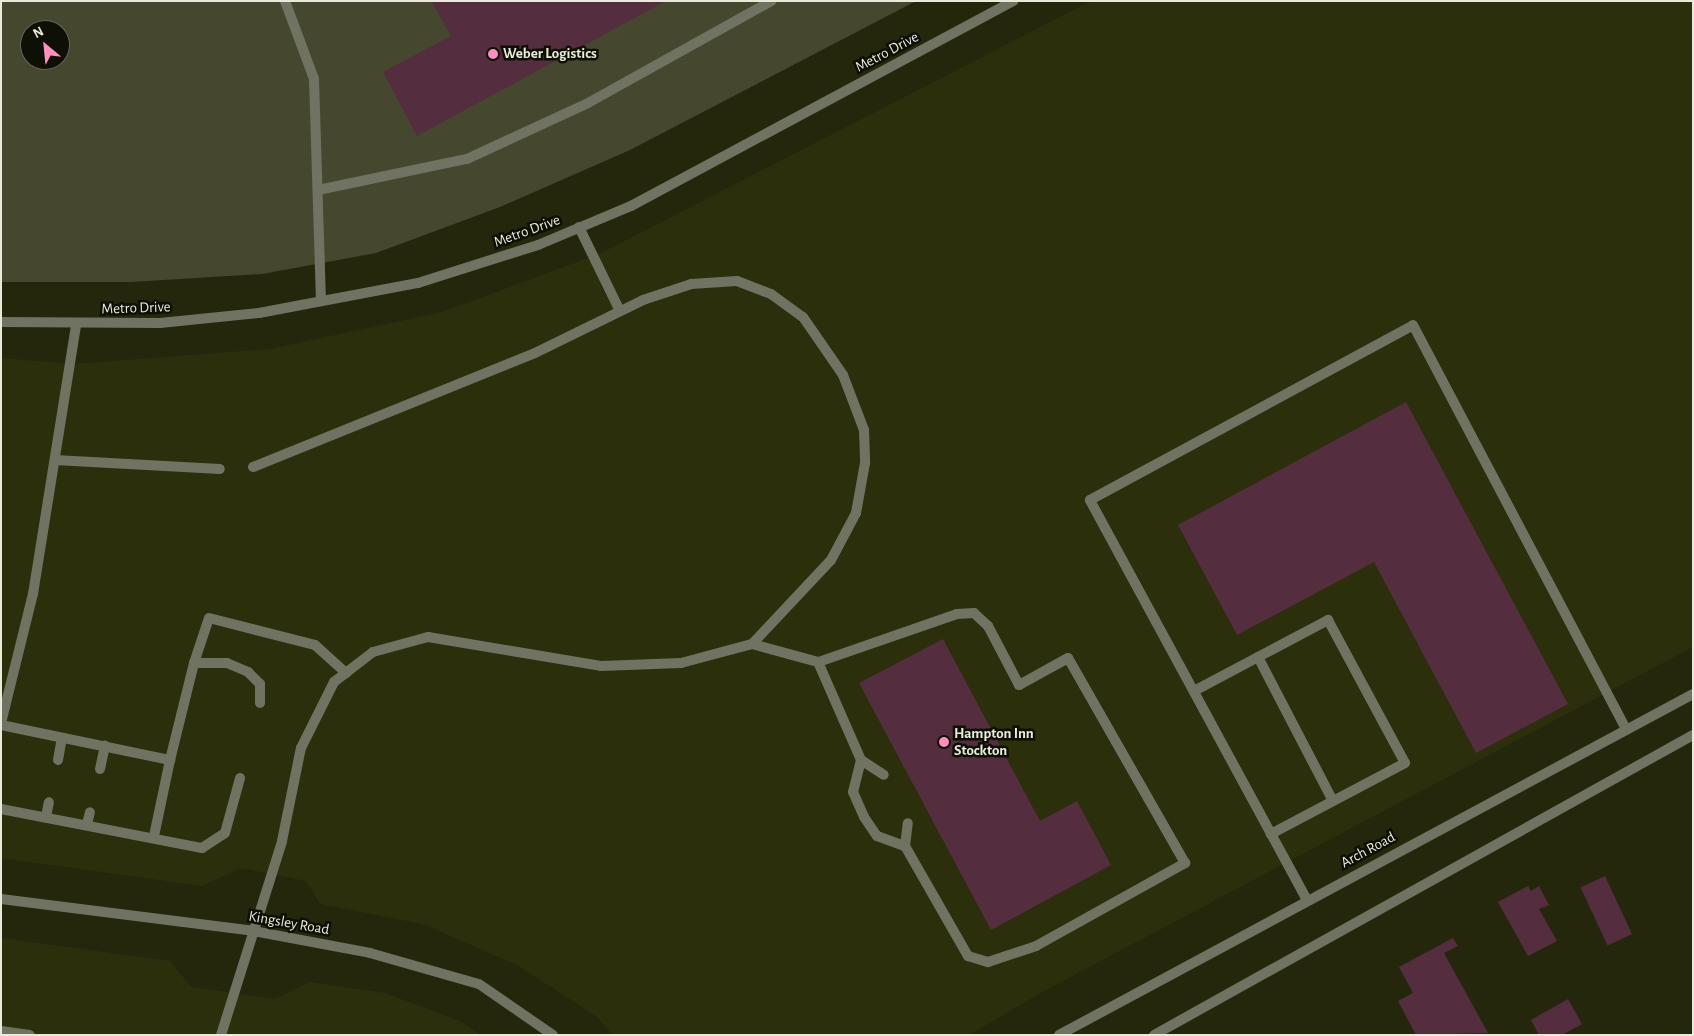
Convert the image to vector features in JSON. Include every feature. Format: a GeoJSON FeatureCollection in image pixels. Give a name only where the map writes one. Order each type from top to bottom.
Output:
{"type":"FeatureCollection","features":[{"type":"Feature","properties":{"kind":"street"},"geometry":{"type":"LineString","coordinates":[[285,1],[314,79],[321,301]]}},
{"type":"Feature","properties":{"kind":"street"},"geometry":{"type":"LineString","coordinates":[[318,190],[467,158],[588,103],[771,1]]}},
{"type":"Feature","properties":{"kind":"street","name":"Metro Drive"},"geometry":{"type":"LineString","coordinates":[[1,322],[76,325],[190,320],[321,301],[418,282],[579,228],[665,188],[1014,1]]}},
{"type":"Feature","properties":{"kind":"street"},"geometry":{"type":"LineString","coordinates":[[579,228],[620,311]]}},
{"type":"Feature","properties":{"kind":"street"},"geometry":{"type":"LineString","coordinates":[[253,467],[535,353],[620,311],[691,284],[737,281],[771,294],[803,317],[843,375],[864,430],[866,463],[856,513],[831,560],[752,644]]}},
{"type":"Feature","properties":{"kind":"street"},"geometry":{"type":"LineString","coordinates":[[76,325],[33,594],[1,724],[170,760]]}},
{"type":"Feature","properties":{"kind":"street"},"geometry":{"type":"LineString","coordinates":[[1307,900],[1090,500],[1412,325],[1626,729]]}},
{"type":"Feature","properties":{"kind":"street"},"geometry":{"type":"LineString","coordinates":[[54,460],[220,469]]}},
{"type":"Feature","properties":{"kind":"street"},"geometry":{"type":"LineString","coordinates":[[221,1035],[282,841],[301,748],[334,682],[373,652],[428,637],[601,666],[681,662],[752,644],[818,662],[957,614],[974,613],[988,626],[1019,684],[1068,658],[1185,863],[1036,946],[988,962],[968,956],[904,846],[877,836],[864,817],[853,792],[861,760]]}},
{"type":"Feature","properties":{"kind":"street"},"geometry":{"type":"LineString","coordinates":[[154,836],[170,760],[194,663],[209,618],[315,645],[346,673]]}},
{"type":"Feature","properties":{"kind":"street"},"geometry":{"type":"LineString","coordinates":[[1194,691],[1328,620],[1405,763],[1271,834]]}},
{"type":"Feature","properties":{"kind":"street"},"geometry":{"type":"LineString","coordinates":[[1258,657],[1333,801]]}},
{"type":"Feature","properties":{"kind":"street"},"geometry":{"type":"LineString","coordinates":[[818,662],[861,760],[884,775]]}},
{"type":"Feature","properties":{"kind":"street"},"geometry":{"type":"LineString","coordinates":[[194,663],[227,664],[248,672],[260,684],[260,703]]}},
{"type":"Feature","properties":{"kind":"street","name":"Arch Road"},"geometry":{"type":"LineString","coordinates":[[1059,1035],[1693,694]]}},
{"type":"Feature","properties":{"kind":"street"},"geometry":{"type":"LineString","coordinates":[[1154,1035],[1693,735]]}},
{"type":"Feature","properties":{"kind":"street"},"geometry":{"type":"LineString","coordinates":[[58,760],[62,738]]}},
{"type":"Feature","properties":{"kind":"street"},"geometry":{"type":"LineString","coordinates":[[100,770],[105,746]]}},
{"type":"Feature","properties":{"kind":"street"},"geometry":{"type":"LineString","coordinates":[[1,809],[154,836],[202,848],[225,833],[240,778]]}},
{"type":"Feature","properties":{"kind":"street"},"geometry":{"type":"LineString","coordinates":[[46,817],[49,802]]}},
{"type":"Feature","properties":{"kind":"street"},"geometry":{"type":"LineString","coordinates":[[87,824],[90,812]]}},
{"type":"Feature","properties":{"kind":"street"},"geometry":{"type":"LineString","coordinates":[[904,846],[908,823]]}},
{"type":"Feature","properties":{"kind":"street","name":"Kingsley Road"},"geometry":{"type":"LineString","coordinates":[[1,899],[253,931],[370,953],[479,984],[553,1035]]}},
{"type":"Feature","properties":{"kind":"street"},"geometry":{"type":"LineString","coordinates":[[1,1031],[30,1035]]}},
{"type":"Feature","properties":{"kind":"shaded area"},"geometry":{"type":"Polygon","coordinates":[[[1,1],[916,1],[630,150],[500,207],[376,253],[262,274],[131,282],[1,282],[1,1]]]}},
{"type":"Feature","properties":{"kind":"shaded area"},"geometry":{"type":"Polygon","coordinates":[[[1091,1],[1693,1],[1693,647],[1046,990],[969,1035],[613,1035],[597,1017],[517,965],[423,924],[320,904],[306,881],[241,868],[202,886],[1,858],[1,358],[74,364],[270,349],[442,312],[599,254],[1091,1]]]}},
{"type":"Feature","properties":{"kind":"shaded area"},"geometry":{"type":"Polygon","coordinates":[[[1,938],[170,961],[191,987],[275,999],[309,982],[385,993],[460,1021],[481,1035],[1,1035],[1,938]]]}},
{"type":"Feature","properties":{"kind":"building","name":"Weber Logistics"},"geometry":{"type":"Polygon","coordinates":[[[431,1],[666,1],[417,136],[383,72],[451,36],[431,1]]]}},
{"type":"Feature","properties":{"kind":"building"},"geometry":{"type":"Polygon","coordinates":[[[1406,402],[1568,704],[1476,753],[1374,562],[1237,635],[1178,525],[1406,402]]]}},
{"type":"Feature","properties":{"kind":"building","name":"Hampton Inn Stockton"},"geometry":{"type":"Polygon","coordinates":[[[943,639],[1040,821],[1077,801],[1111,865],[991,930],[859,683],[943,639]]]}},
{"type":"Feature","properties":{"kind":"building"},"geometry":{"type":"Polygon","coordinates":[[[1605,876],[1632,934],[1608,945],[1581,887],[1605,876]]]}},
{"type":"Feature","properties":{"kind":"building"},"geometry":{"type":"Polygon","coordinates":[[[1528,886],[1531,891],[1539,886],[1549,905],[1539,909],[1557,941],[1528,956],[1498,902],[1528,886]]]}},
{"type":"Feature","properties":{"kind":"building"},"geometry":{"type":"Polygon","coordinates":[[[1453,938],[1458,946],[1444,953],[1488,1033],[1416,1035],[1398,1001],[1413,993],[1399,967],[1453,938]]]}},
{"type":"Feature","properties":{"kind":"building"},"geometry":{"type":"Polygon","coordinates":[[[1568,999],[1582,1024],[1562,1035],[1539,1035],[1531,1020],[1568,999]]]}},
{"type":"Feature","properties":{"kind":"place","name":"Weber Logistics"},"geometry":{"type":"Point","coordinates":[493,54]}},
{"type":"Feature","properties":{"kind":"place","name":"Hampton Inn Stockton"},"geometry":{"type":"Point","coordinates":[944,742]}}]}
